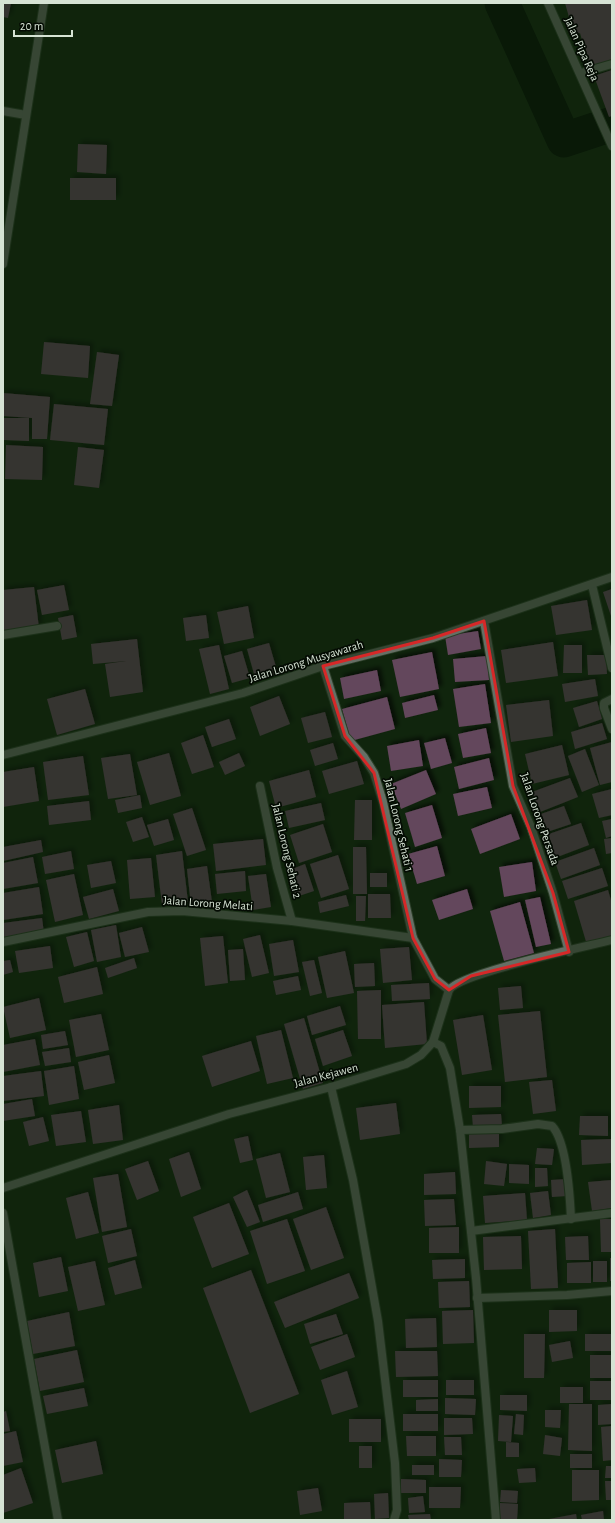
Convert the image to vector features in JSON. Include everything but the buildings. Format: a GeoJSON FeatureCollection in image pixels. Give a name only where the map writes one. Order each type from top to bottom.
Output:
{"type":"FeatureCollection","features":[{"type":"Feature","properties":{"kind":"street"},"geometry":{"type":"LineString","coordinates":[[3,264],[44,3]]}},
{"type":"Feature","properties":{"kind":"street","name":"Jalan Pipa Reja"},"geometry":{"type":"LineString","coordinates":[[548,3],[612,146]]}},
{"type":"Feature","properties":{"kind":"street"},"geometry":{"type":"LineString","coordinates":[[580,73],[612,64]]}},
{"type":"Feature","properties":{"kind":"street"},"geometry":{"type":"LineString","coordinates":[[3,111],[26,116]]}},
{"type":"Feature","properties":{"kind":"street","name":"Jalan Lorong Musyawarah"},"geometry":{"type":"LineString","coordinates":[[3,755],[243,693],[323,666],[433,638],[612,577]]}},
{"type":"Feature","properties":{"kind":"street"},"geometry":{"type":"LineString","coordinates":[[592,585],[612,668]]}},
{"type":"Feature","properties":{"kind":"street","name":"Jalan Lorong Persada"},"geometry":{"type":"LineString","coordinates":[[484,621],[513,786],[531,827],[548,878],[569,952]]}},
{"type":"Feature","properties":{"kind":"street"},"geometry":{"type":"LineString","coordinates":[[3,634],[57,626]]}},
{"type":"Feature","properties":{"kind":"street","name":"Jalan Lorong Sehati 1"},"geometry":{"type":"LineString","coordinates":[[323,666],[345,736],[364,757],[374,773],[383,802],[413,938],[435,979],[449,990]]}},
{"type":"Feature","properties":{"kind":"street"},"geometry":{"type":"LineString","coordinates":[[612,699],[604,703],[604,708],[612,730]]}},
{"type":"Feature","properties":{"kind":"street","name":"Jalan Lorong Sehati 2"},"geometry":{"type":"LineString","coordinates":[[260,786],[277,868],[292,921]]}},
{"type":"Feature","properties":{"kind":"street","name":"Jalan Lorong Melati"},"geometry":{"type":"LineString","coordinates":[[3,942],[148,912],[182,911],[292,921],[413,938]]}},
{"type":"Feature","properties":{"kind":"street"},"geometry":{"type":"LineString","coordinates":[[449,990],[454,984],[470,976],[612,940]]}},
{"type":"Feature","properties":{"kind":"street","name":"Jalan Kejawen"},"geometry":{"type":"LineString","coordinates":[[3,1188],[229,1114],[331,1087],[406,1064],[422,1055],[433,1042],[449,990]]}},
{"type":"Feature","properties":{"kind":"street"},"geometry":{"type":"LineString","coordinates":[[433,1042],[440,1046],[450,1068],[460,1130],[471,1231],[496,1520]]}},
{"type":"Feature","properties":{"kind":"street"},"geometry":{"type":"LineString","coordinates":[[331,1087],[353,1180],[378,1321],[395,1463],[397,1510],[394,1520]]}},
{"type":"Feature","properties":{"kind":"street"},"geometry":{"type":"LineString","coordinates":[[460,1130],[502,1128],[538,1124],[552,1126],[558,1135],[568,1174],[571,1219]]}},
{"type":"Feature","properties":{"kind":"street"},"geometry":{"type":"LineString","coordinates":[[3,1213],[58,1520]]}},
{"type":"Feature","properties":{"kind":"street"},"geometry":{"type":"LineString","coordinates":[[471,1231],[612,1213]]}},
{"type":"Feature","properties":{"kind":"street"},"geometry":{"type":"LineString","coordinates":[[477,1298],[567,1295],[612,1291]]}},
{"type":"Feature","properties":{"kind":"highlighted area"},"geometry":{"type":"Polygon","coordinates":[[[484,621],[513,786],[553,893],[569,952],[471,976],[449,990],[435,979],[413,938],[374,773],[345,736],[323,666],[433,638],[484,621]]]}},
{"type":"Feature","properties":{"kind":"waterway"},"geometry":{"type":"LineString","coordinates":[[502,3],[564,140],[612,124]]}}]}
